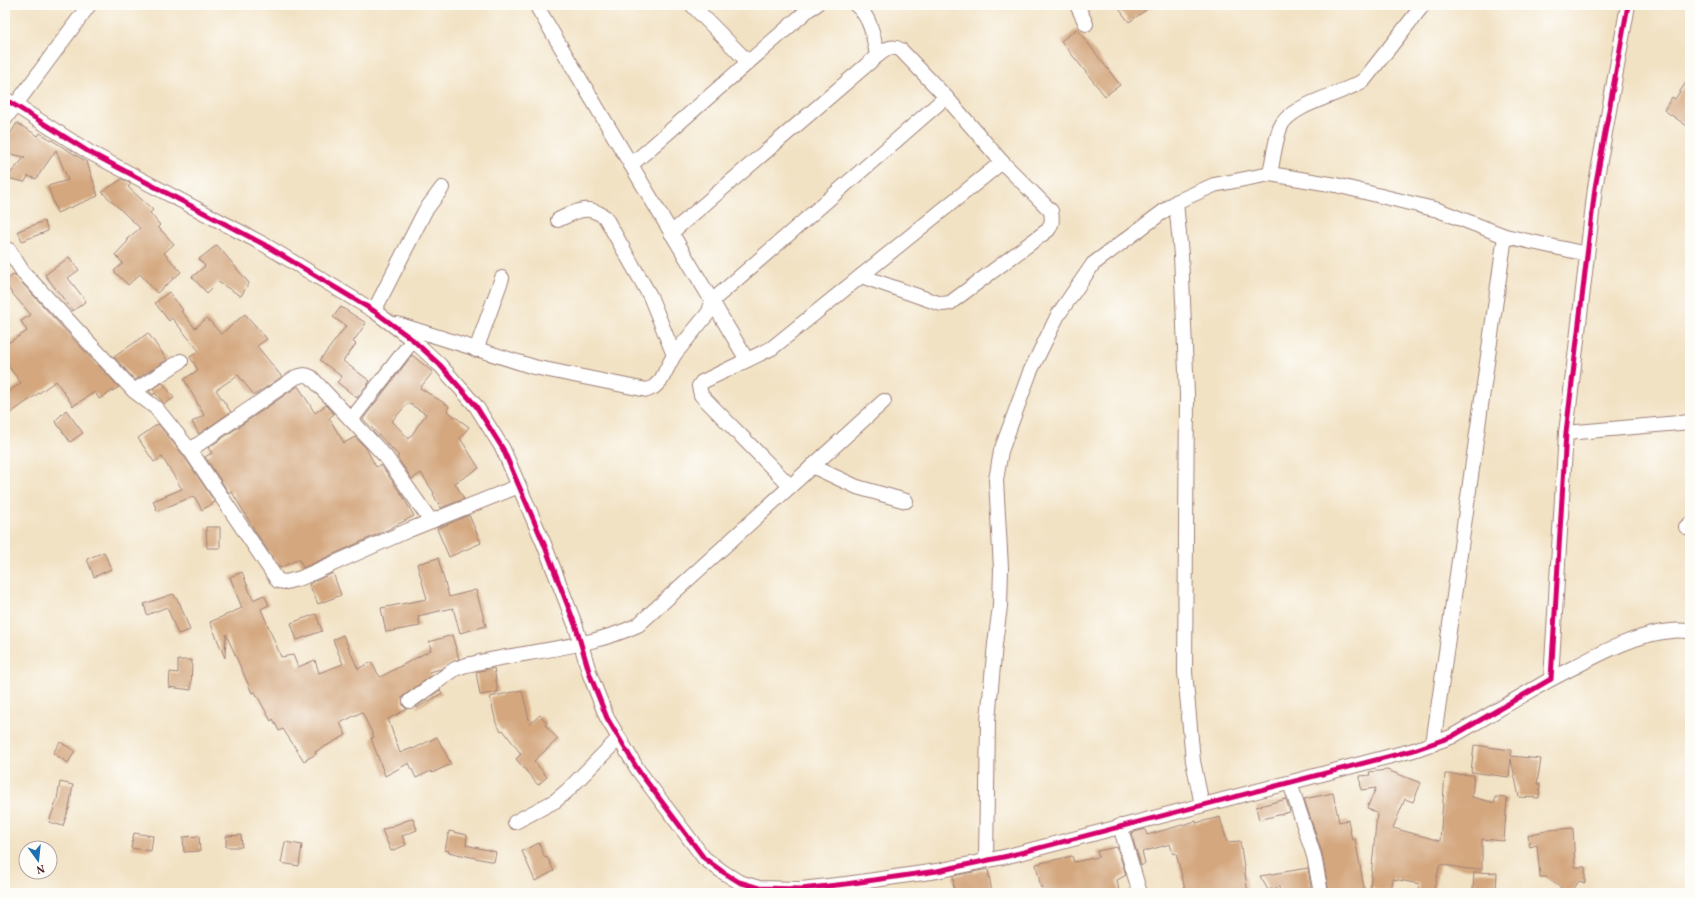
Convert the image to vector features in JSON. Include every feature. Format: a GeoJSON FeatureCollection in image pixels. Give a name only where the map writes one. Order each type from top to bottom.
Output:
{"type":"FeatureCollection","features":[{"type":"Feature","properties":{"kind":"street"},"geometry":{"type":"LineString","coordinates":[[5,119],[10,102],[88,5]]}},
{"type":"Feature","properties":{"kind":"street"},"geometry":{"type":"LineString","coordinates":[[536,5],[747,360]]}},
{"type":"Feature","properties":{"kind":"street"},"geometry":{"type":"LineString","coordinates":[[692,5],[748,62]]}},
{"type":"Feature","properties":{"kind":"street"},"geometry":{"type":"LineString","coordinates":[[856,5],[864,11],[871,28],[877,56]]}},
{"type":"Feature","properties":{"kind":"street"},"geometry":{"type":"LineString","coordinates":[[1077,5],[1086,24]]}},
{"type":"Feature","properties":{"kind":"street"},"geometry":{"type":"LineString","coordinates":[[1270,174],[1280,128],[1286,118],[1296,110],[1354,86],[1364,80],[1423,5]]}},
{"type":"Feature","properties":{"kind":"street"},"geometry":{"type":"LineString","coordinates":[[1551,679],[1566,433],[1595,188],[1628,5]]}},
{"type":"Feature","properties":{"kind":"street"},"geometry":{"type":"LineString","coordinates":[[631,165],[810,6]]}},
{"type":"Feature","properties":{"kind":"street"},"geometry":{"type":"LineString","coordinates":[[672,233],[877,56],[890,47],[897,48],[901,50],[946,97],[1002,162],[1051,211],[1052,225],[1048,230],[950,303],[942,304],[935,302],[861,276]]}},
{"type":"Feature","properties":{"kind":"street"},"geometry":{"type":"LineString","coordinates":[[388,321],[476,350],[534,367],[647,390],[654,387],[661,380],[674,356],[709,312],[712,301],[946,97]]}},
{"type":"Feature","properties":{"kind":"street"},"geometry":{"type":"LineString","coordinates":[[10,102],[89,152],[265,244],[374,311],[413,340],[440,365],[476,406],[503,449],[568,606],[590,675],[607,718],[638,770],[704,858],[739,882],[759,888],[802,891],[937,871],[1290,783],[1433,744],[1451,737],[1551,679],[1614,648],[1646,636],[1671,631],[1690,631]]}},
{"type":"Feature","properties":{"kind":"street"},"geometry":{"type":"LineString","coordinates":[[790,486],[701,395],[699,386],[702,382],[772,348],[1002,162]]}},
{"type":"Feature","properties":{"kind":"street"},"geometry":{"type":"LineString","coordinates":[[986,860],[988,720],[994,644],[1000,606],[1001,583],[996,480],[1001,451],[1030,372],[1058,315],[1093,264],[1176,202],[1214,185],[1270,174],[1336,185],[1438,210],[1505,236],[1587,254]]}},
{"type":"Feature","properties":{"kind":"street"},"geometry":{"type":"LineString","coordinates":[[374,311],[425,211],[442,188]]}},
{"type":"Feature","properties":{"kind":"street"},"geometry":{"type":"LineString","coordinates":[[1176,202],[1181,255],[1187,395],[1184,672],[1193,761],[1202,805]]}},
{"type":"Feature","properties":{"kind":"street"},"geometry":{"type":"LineString","coordinates":[[558,220],[578,210],[589,209],[598,212],[605,217],[650,296],[674,356]]}},
{"type":"Feature","properties":{"kind":"street"},"geometry":{"type":"LineString","coordinates":[[1433,744],[1505,236]]}},
{"type":"Feature","properties":{"kind":"street"},"geometry":{"type":"LineString","coordinates":[[5,252],[8,250],[22,272],[134,391],[156,408],[190,450],[278,581],[286,582],[302,578],[430,521],[519,486]]}},
{"type":"Feature","properties":{"kind":"street"},"geometry":{"type":"LineString","coordinates":[[476,350],[502,278]]}},
{"type":"Feature","properties":{"kind":"street"},"geometry":{"type":"LineString","coordinates":[[351,420],[413,340]]}},
{"type":"Feature","properties":{"kind":"street"},"geometry":{"type":"LineString","coordinates":[[134,391],[181,360]]}},
{"type":"Feature","properties":{"kind":"street"},"geometry":{"type":"LineString","coordinates":[[190,450],[301,375],[311,377],[386,457],[430,521]]}},
{"type":"Feature","properties":{"kind":"street"},"geometry":{"type":"LineString","coordinates":[[410,701],[455,669],[463,666],[581,643],[629,629],[646,618],[884,401]]}},
{"type":"Feature","properties":{"kind":"street"},"geometry":{"type":"LineString","coordinates":[[1566,433],[1690,422]]}},
{"type":"Feature","properties":{"kind":"street"},"geometry":{"type":"LineString","coordinates":[[812,466],[857,486],[906,501]]}},
{"type":"Feature","properties":{"kind":"street"},"geometry":{"type":"LineString","coordinates":[[515,822],[555,801],[568,791],[619,738]]}},
{"type":"Feature","properties":{"kind":"street"},"geometry":{"type":"LineString","coordinates":[[1290,783],[1314,856],[1321,893]]}},
{"type":"Feature","properties":{"kind":"street"},"geometry":{"type":"LineString","coordinates":[[1120,826],[1140,893]]}},
{"type":"Feature","properties":{"kind":"building"},"geometry":{"type":"Polygon","coordinates":[[[1116,5],[1153,5],[1129,22],[1116,5]]]}},
{"type":"Feature","properties":{"kind":"building"},"geometry":{"type":"Polygon","coordinates":[[[1077,29],[1120,85],[1105,96],[1061,41],[1077,29]]]}},
{"type":"Feature","properties":{"kind":"building"},"geometry":{"type":"Polygon","coordinates":[[[1690,76],[1690,128],[1664,110],[1672,97],[1675,99],[1690,76]]]}},
{"type":"Feature","properties":{"kind":"building"},"geometry":{"type":"Polygon","coordinates":[[[17,123],[38,136],[40,133],[87,162],[98,196],[57,213],[48,186],[68,180],[56,150],[36,179],[28,176],[25,182],[6,178],[25,157],[5,153],[5,142],[17,123]]]}},
{"type":"Feature","properties":{"kind":"building"},"geometry":{"type":"Polygon","coordinates":[[[122,179],[131,184],[128,187],[153,210],[150,213],[160,225],[158,227],[174,244],[164,253],[181,272],[157,293],[140,274],[128,285],[114,271],[123,263],[115,255],[128,241],[127,239],[140,228],[102,192],[122,179]]]}},
{"type":"Feature","properties":{"kind":"building"},"geometry":{"type":"Polygon","coordinates":[[[44,221],[48,231],[22,241],[18,231],[44,221]]]}},
{"type":"Feature","properties":{"kind":"building"},"geometry":{"type":"Polygon","coordinates":[[[217,245],[249,283],[241,296],[218,282],[207,293],[192,277],[205,266],[199,259],[217,245]]]}},
{"type":"Feature","properties":{"kind":"building"},"geometry":{"type":"Polygon","coordinates":[[[69,257],[79,270],[68,278],[86,301],[73,311],[45,275],[69,257]]]}},
{"type":"Feature","properties":{"kind":"building"},"geometry":{"type":"Polygon","coordinates":[[[14,274],[119,387],[99,399],[95,392],[73,406],[56,381],[5,417],[5,394],[21,383],[5,362],[5,345],[27,331],[21,321],[31,315],[5,285],[5,282],[14,274]]]}},
{"type":"Feature","properties":{"kind":"building"},"geometry":{"type":"Polygon","coordinates":[[[169,292],[183,310],[181,311],[195,328],[207,318],[221,334],[245,314],[267,339],[257,346],[282,377],[254,395],[238,375],[216,390],[231,412],[199,434],[192,422],[204,415],[184,379],[198,370],[190,357],[199,351],[172,318],[169,321],[155,303],[169,292]]]}},
{"type":"Feature","properties":{"kind":"building"},"geometry":{"type":"Polygon","coordinates":[[[341,307],[366,323],[353,342],[356,344],[343,361],[370,381],[357,398],[337,382],[342,377],[320,360],[346,326],[333,317],[341,307]]]}},
{"type":"Feature","properties":{"kind":"building"},"geometry":{"type":"Polygon","coordinates":[[[148,333],[167,360],[135,380],[114,357],[148,333]]]}},
{"type":"Feature","properties":{"kind":"building"},"geometry":{"type":"Polygon","coordinates":[[[412,355],[433,372],[420,388],[449,406],[447,411],[469,427],[460,438],[479,468],[455,483],[464,499],[441,508],[433,494],[434,493],[421,473],[412,479],[397,457],[399,456],[363,419],[412,355]],[[408,403],[392,421],[409,439],[426,414],[408,403]]]}},
{"type":"Feature","properties":{"kind":"building"},"geometry":{"type":"Polygon","coordinates":[[[163,383],[174,398],[164,404],[155,393],[153,395],[149,391],[163,383]]]}},
{"type":"Feature","properties":{"kind":"building"},"geometry":{"type":"Polygon","coordinates":[[[298,386],[315,413],[326,405],[334,414],[329,418],[344,443],[355,437],[366,448],[376,467],[381,465],[404,498],[414,516],[387,530],[303,568],[299,559],[280,568],[258,536],[232,492],[229,493],[205,457],[212,453],[208,448],[298,386]]]}},
{"type":"Feature","properties":{"kind":"building"},"geometry":{"type":"Polygon","coordinates":[[[66,410],[83,433],[70,442],[55,421],[66,410]]]}},
{"type":"Feature","properties":{"kind":"building"},"geometry":{"type":"Polygon","coordinates":[[[158,424],[183,455],[215,502],[202,510],[194,496],[157,511],[153,501],[182,489],[162,457],[154,462],[138,438],[158,424]]]}},
{"type":"Feature","properties":{"kind":"building"},"geometry":{"type":"Polygon","coordinates":[[[469,515],[481,543],[449,557],[437,529],[469,515]]]}},
{"type":"Feature","properties":{"kind":"building"},"geometry":{"type":"Polygon","coordinates":[[[206,527],[220,527],[220,548],[207,548],[206,527]]]}},
{"type":"Feature","properties":{"kind":"building"},"geometry":{"type":"Polygon","coordinates":[[[104,552],[111,569],[94,577],[87,559],[104,552]]]}},
{"type":"Feature","properties":{"kind":"building"},"geometry":{"type":"Polygon","coordinates":[[[438,558],[449,597],[476,590],[486,626],[460,633],[453,608],[418,616],[420,626],[386,632],[381,608],[427,599],[417,564],[438,558]]]}},
{"type":"Feature","properties":{"kind":"building"},"geometry":{"type":"Polygon","coordinates":[[[242,572],[253,600],[264,595],[269,605],[261,609],[281,657],[293,655],[298,667],[315,660],[319,673],[343,664],[333,640],[343,635],[358,669],[371,662],[380,677],[431,650],[429,642],[452,635],[459,659],[441,669],[429,672],[431,676],[402,697],[403,706],[407,709],[388,719],[400,753],[412,748],[413,749],[437,737],[451,764],[432,773],[431,771],[416,778],[409,763],[385,776],[371,738],[374,737],[362,712],[340,723],[346,735],[315,752],[316,754],[304,761],[283,729],[279,731],[273,719],[271,721],[255,692],[252,693],[226,634],[225,658],[210,622],[242,608],[230,577],[242,572]]]}},
{"type":"Feature","properties":{"kind":"building"},"geometry":{"type":"Polygon","coordinates":[[[333,573],[341,595],[318,604],[309,584],[333,573]]]}},
{"type":"Feature","properties":{"kind":"building"},"geometry":{"type":"Polygon","coordinates":[[[173,594],[180,604],[190,630],[178,634],[167,607],[147,615],[144,604],[173,594]]]}},
{"type":"Feature","properties":{"kind":"building"},"geometry":{"type":"Polygon","coordinates":[[[316,614],[322,631],[297,640],[291,623],[316,614]]]}},
{"type":"Feature","properties":{"kind":"building"},"geometry":{"type":"Polygon","coordinates":[[[178,660],[192,660],[191,690],[169,687],[170,672],[178,673],[178,660]]]}},
{"type":"Feature","properties":{"kind":"building"},"geometry":{"type":"Polygon","coordinates":[[[494,668],[498,692],[480,695],[476,672],[494,668]]]}},
{"type":"Feature","properties":{"kind":"building"},"geometry":{"type":"Polygon","coordinates":[[[440,690],[442,693],[417,708],[416,707],[440,690]]]}},
{"type":"Feature","properties":{"kind":"building"},"geometry":{"type":"Polygon","coordinates":[[[522,690],[530,724],[540,715],[547,723],[545,725],[558,739],[534,761],[547,777],[538,785],[516,759],[521,754],[496,723],[490,697],[522,690]]]}},
{"type":"Feature","properties":{"kind":"building"},"geometry":{"type":"Polygon","coordinates":[[[60,742],[75,751],[68,763],[53,753],[60,742]]]}},
{"type":"Feature","properties":{"kind":"building"},"geometry":{"type":"Polygon","coordinates":[[[1474,745],[1511,750],[1511,756],[1541,759],[1537,784],[1540,784],[1539,798],[1519,797],[1511,759],[1509,777],[1471,772],[1474,745]]]}},
{"type":"Feature","properties":{"kind":"building"},"geometry":{"type":"Polygon","coordinates":[[[1387,770],[1421,783],[1413,802],[1405,799],[1393,828],[1440,841],[1445,774],[1474,775],[1472,797],[1495,803],[1495,797],[1507,798],[1504,841],[1482,839],[1482,869],[1467,869],[1440,864],[1433,893],[1418,893],[1420,884],[1393,879],[1391,892],[1370,888],[1377,813],[1367,808],[1376,788],[1361,790],[1360,776],[1370,775],[1369,772],[1387,770]]]}},
{"type":"Feature","properties":{"kind":"building"},"geometry":{"type":"Polygon","coordinates":[[[60,782],[73,785],[69,808],[63,826],[49,822],[57,799],[60,782]]]}},
{"type":"Feature","properties":{"kind":"building"},"geometry":{"type":"Polygon","coordinates":[[[1333,793],[1339,822],[1348,820],[1352,840],[1355,839],[1365,893],[1329,893],[1322,853],[1304,799],[1333,793]]]}},
{"type":"Feature","properties":{"kind":"building"},"geometry":{"type":"Polygon","coordinates":[[[1286,799],[1290,812],[1259,820],[1256,807],[1286,799]]]}},
{"type":"Feature","properties":{"kind":"building"},"geometry":{"type":"Polygon","coordinates":[[[1220,817],[1227,842],[1240,841],[1248,893],[1224,893],[1224,889],[1202,893],[1186,893],[1176,853],[1173,854],[1170,844],[1142,852],[1145,863],[1141,866],[1131,833],[1145,829],[1147,835],[1196,821],[1196,823],[1220,817]]]}},
{"type":"Feature","properties":{"kind":"building"},"geometry":{"type":"Polygon","coordinates":[[[413,818],[417,830],[402,836],[406,845],[391,851],[382,830],[413,818]]]}},
{"type":"Feature","properties":{"kind":"building"},"geometry":{"type":"Polygon","coordinates":[[[1573,828],[1575,867],[1585,867],[1585,883],[1579,881],[1571,893],[1568,893],[1546,877],[1540,877],[1537,845],[1530,847],[1528,835],[1549,830],[1573,828]]]}},
{"type":"Feature","properties":{"kind":"building"},"geometry":{"type":"Polygon","coordinates":[[[449,831],[467,835],[466,845],[496,852],[494,862],[448,852],[449,851],[445,850],[449,831]]]}},
{"type":"Feature","properties":{"kind":"building"},"geometry":{"type":"Polygon","coordinates":[[[134,833],[153,836],[151,851],[131,848],[134,833]]]}},
{"type":"Feature","properties":{"kind":"building"},"geometry":{"type":"Polygon","coordinates":[[[241,835],[242,847],[226,847],[226,836],[241,835]]]}},
{"type":"Feature","properties":{"kind":"building"},"geometry":{"type":"Polygon","coordinates":[[[199,836],[200,851],[184,852],[183,837],[199,836]]]}},
{"type":"Feature","properties":{"kind":"building"},"geometry":{"type":"Polygon","coordinates":[[[285,842],[302,845],[299,866],[281,863],[285,842]]]}},
{"type":"Feature","properties":{"kind":"building"},"geometry":{"type":"Polygon","coordinates":[[[539,843],[545,858],[547,857],[554,871],[535,881],[522,851],[539,843]]]}},
{"type":"Feature","properties":{"kind":"building"},"geometry":{"type":"Polygon","coordinates":[[[1117,847],[1126,875],[1117,880],[1119,891],[1108,893],[1045,893],[1044,887],[1041,888],[1036,864],[1072,856],[1074,862],[1099,857],[1097,851],[1117,847]]]}},
{"type":"Feature","properties":{"kind":"building"},"geometry":{"type":"Polygon","coordinates":[[[1308,868],[1311,888],[1285,893],[1280,893],[1279,887],[1268,890],[1260,876],[1308,868]]]}},
{"type":"Feature","properties":{"kind":"building"},"geometry":{"type":"Polygon","coordinates":[[[988,869],[992,893],[954,893],[953,876],[988,869]]]}},
{"type":"Feature","properties":{"kind":"building"},"geometry":{"type":"Polygon","coordinates":[[[1474,872],[1497,873],[1496,891],[1473,890],[1474,872]]]}},
{"type":"Feature","properties":{"kind":"cycle path"},"geometry":{"type":"LineString","coordinates":[[5,99],[89,152],[265,245],[374,311],[413,340],[440,365],[476,406],[503,449],[544,544],[576,627],[590,675],[607,718],[638,770],[704,858],[723,872],[739,882],[759,888],[801,889],[937,871],[1008,856],[1414,750],[1451,737],[1551,679],[1566,433],[1595,188],[1628,5]]}}]}
